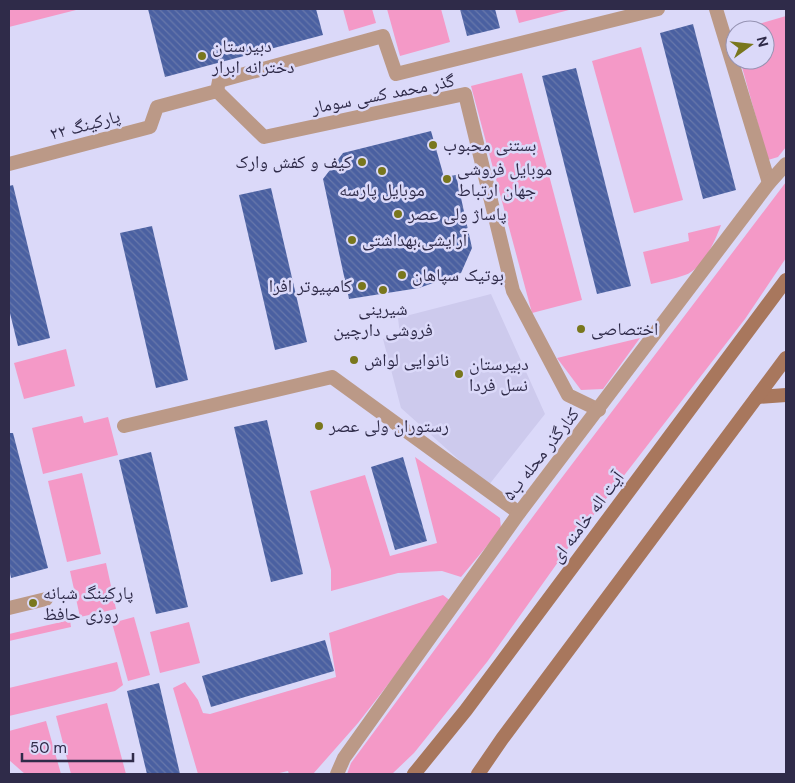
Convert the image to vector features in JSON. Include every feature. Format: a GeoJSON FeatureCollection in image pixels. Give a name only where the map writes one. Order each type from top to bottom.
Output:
{"type":"FeatureCollection","features":[{"type":"Feature","properties":{"kind":"main road","name":"آیت اله خامنه ای"},"geometry":{"type":"LineString","coordinates":[[414,774],[466,710],[786,280]]}},
{"type":"Feature","properties":{"kind":"main road"},"geometry":{"type":"LineString","coordinates":[[478,774],[786,358]]}},
{"type":"Feature","properties":{"kind":"main road"},"geometry":{"type":"LineString","coordinates":[[757,397],[786,395]]}},
{"type":"Feature","properties":{"kind":"street"},"geometry":{"type":"LineString","coordinates":[[217,91],[219,81],[383,36],[396,74],[658,9]]}},
{"type":"Feature","properties":{"kind":"street"},"geometry":{"type":"LineString","coordinates":[[716,9],[769,183]]}},
{"type":"Feature","properties":{"kind":"street","name":"پارکینگ ۲۲"},"geometry":{"type":"LineString","coordinates":[[9,164],[150,126],[158,107],[217,91]]}},
{"type":"Feature","properties":{"kind":"street","name":"گذر محمد کسی سومار"},"geometry":{"type":"LineString","coordinates":[[217,91],[264,137],[465,94],[513,290],[568,395],[598,410]]}},
{"type":"Feature","properties":{"kind":"street","name":"کنارگذر محله ب۵"},"geometry":{"type":"LineString","coordinates":[[336,774],[344,758],[519,513],[769,183],[786,164]]}},
{"type":"Feature","properties":{"kind":"street"},"geometry":{"type":"LineString","coordinates":[[124,426],[332,377],[519,513]]}},
{"type":"Feature","properties":{"kind":"street"},"geometry":{"type":"LineString","coordinates":[[9,608],[46,599]]}},
{"type":"Feature","properties":{"kind":"shaded area"},"geometry":{"type":"Polygon","coordinates":[[[9,9],[80,9],[9,27],[9,9]]]}},
{"type":"Feature","properties":{"kind":"shaded area"},"geometry":{"type":"Polygon","coordinates":[[[343,9],[372,9],[376,23],[349,31],[343,9]]]}},
{"type":"Feature","properties":{"kind":"shaded area"},"geometry":{"type":"Polygon","coordinates":[[[387,9],[441,9],[450,42],[400,56],[387,9]]]}},
{"type":"Feature","properties":{"kind":"shaded area"},"geometry":{"type":"Polygon","coordinates":[[[515,9],[568,9],[569,10],[519,23],[515,9]]]}},
{"type":"Feature","properties":{"kind":"shaded area"},"geometry":{"type":"Polygon","coordinates":[[[786,16],[786,147],[778,157],[768,160],[743,70],[775,70],[775,20],[772,20],[786,16]]]}},
{"type":"Feature","properties":{"kind":"shaded area"},"geometry":{"type":"Polygon","coordinates":[[[641,47],[683,200],[634,213],[592,61],[641,47]]]}},
{"type":"Feature","properties":{"kind":"shaded area"},"geometry":{"type":"Polygon","coordinates":[[[522,73],[582,300],[532,313],[471,86],[522,73]]]}},
{"type":"Feature","properties":{"kind":"shaded area"},"geometry":{"type":"Polygon","coordinates":[[[786,182],[786,258],[745,319],[568,548],[487,662],[414,753],[392,774],[347,774],[351,763],[557,484],[786,182]]]}},
{"type":"Feature","properties":{"kind":"shaded area"},"geometry":{"type":"Polygon","coordinates":[[[721,225],[712,246],[697,267],[685,275],[651,284],[643,252],[689,241],[688,233],[721,225]]]}},
{"type":"Feature","properties":{"kind":"shaded area","name":"دبیرستان نسل فردا"},"geometry":{"type":"Polygon","coordinates":[[[491,294],[545,414],[488,486],[401,408],[383,339],[400,335],[398,318],[491,294]]]}},
{"type":"Feature","properties":{"kind":"shaded area"},"geometry":{"type":"Polygon","coordinates":[[[640,338],[603,389],[581,390],[557,358],[640,338]]]}},
{"type":"Feature","properties":{"kind":"shaded area"},"geometry":{"type":"Polygon","coordinates":[[[66,349],[75,386],[24,399],[14,363],[66,349]]]}},
{"type":"Feature","properties":{"kind":"shaded area"},"geometry":{"type":"Polygon","coordinates":[[[82,416],[84,423],[108,417],[118,455],[43,474],[32,428],[82,416]]]}},
{"type":"Feature","properties":{"kind":"shaded area"},"geometry":{"type":"Polygon","coordinates":[[[415,457],[500,518],[501,529],[461,577],[442,571],[398,573],[331,591],[331,570],[310,491],[365,475],[390,556],[437,543],[415,457]]]}},
{"type":"Feature","properties":{"kind":"shaded area"},"geometry":{"type":"Polygon","coordinates":[[[82,473],[101,554],[67,562],[48,481],[82,473]]]}},
{"type":"Feature","properties":{"kind":"shaded area"},"geometry":{"type":"Polygon","coordinates":[[[106,563],[116,609],[80,617],[70,571],[106,563]]]}},
{"type":"Feature","properties":{"kind":"shaded area"},"geometry":{"type":"Polygon","coordinates":[[[443,595],[452,602],[358,723],[313,774],[289,774],[288,771],[275,774],[198,774],[173,688],[185,682],[198,700],[203,713],[210,714],[336,677],[329,633],[443,595]]]}},
{"type":"Feature","properties":{"kind":"shaded area"},"geometry":{"type":"Polygon","coordinates":[[[134,617],[150,675],[128,681],[112,623],[134,617]]]}},
{"type":"Feature","properties":{"kind":"shaded area"},"geometry":{"type":"Polygon","coordinates":[[[70,620],[71,627],[9,641],[9,634],[70,620]]]}},
{"type":"Feature","properties":{"kind":"shaded area"},"geometry":{"type":"Polygon","coordinates":[[[189,622],[200,663],[160,673],[150,632],[189,622]]]}},
{"type":"Feature","properties":{"kind":"shaded area"},"geometry":{"type":"Polygon","coordinates":[[[117,662],[123,685],[115,691],[9,716],[9,688],[117,662]]]}},
{"type":"Feature","properties":{"kind":"shaded area"},"geometry":{"type":"Polygon","coordinates":[[[107,703],[126,774],[71,774],[56,716],[107,703]]]}},
{"type":"Feature","properties":{"kind":"shaded area"},"geometry":{"type":"Polygon","coordinates":[[[46,721],[61,774],[25,774],[9,760],[9,731],[46,721]]]}},
{"type":"Feature","properties":{"kind":"building","name":"دبیرستان دخترانه ابرار"},"geometry":{"type":"Polygon","coordinates":[[[148,9],[316,9],[323,35],[165,77],[148,9]]]}},
{"type":"Feature","properties":{"kind":"building"},"geometry":{"type":"Polygon","coordinates":[[[460,9],[495,9],[500,28],[467,36],[460,9]]]}},
{"type":"Feature","properties":{"kind":"building"},"geometry":{"type":"Polygon","coordinates":[[[693,24],[736,190],[703,199],[660,33],[693,24]]]}},
{"type":"Feature","properties":{"kind":"building"},"geometry":{"type":"Polygon","coordinates":[[[576,68],[631,286],[597,294],[542,76],[576,68]]]}},
{"type":"Feature","properties":{"kind":"building","name":"پاساژ ولی عصر"},"geometry":{"type":"Polygon","coordinates":[[[431,131],[444,177],[456,175],[472,248],[461,273],[419,288],[349,299],[323,179],[343,153],[431,131]]]}},
{"type":"Feature","properties":{"kind":"building"},"geometry":{"type":"Polygon","coordinates":[[[13,185],[50,338],[18,346],[9,309],[9,186],[13,185]]]}},
{"type":"Feature","properties":{"kind":"building"},"geometry":{"type":"Polygon","coordinates":[[[271,188],[307,342],[275,350],[239,195],[271,188]]]}},
{"type":"Feature","properties":{"kind":"building"},"geometry":{"type":"Polygon","coordinates":[[[152,226],[188,380],[156,388],[120,233],[152,226]]]}},
{"type":"Feature","properties":{"kind":"building"},"geometry":{"type":"Polygon","coordinates":[[[267,420],[303,574],[271,582],[234,427],[267,420]]]}},
{"type":"Feature","properties":{"kind":"building"},"geometry":{"type":"Polygon","coordinates":[[[9,433],[13,433],[48,568],[11,578],[9,568],[9,433]]]}},
{"type":"Feature","properties":{"kind":"building"},"geometry":{"type":"Polygon","coordinates":[[[151,452],[188,607],[156,614],[119,460],[151,452]]]}},
{"type":"Feature","properties":{"kind":"building"},"geometry":{"type":"Polygon","coordinates":[[[403,457],[427,541],[395,550],[371,467],[403,457]]]}},
{"type":"Feature","properties":{"kind":"building"},"geometry":{"type":"Polygon","coordinates":[[[325,640],[334,671],[211,707],[202,676],[325,640]]]}},
{"type":"Feature","properties":{"kind":"building"},"geometry":{"type":"Polygon","coordinates":[[[159,683],[180,774],[147,774],[127,691],[159,683]]]}},
{"type":"Feature","properties":{"kind":"place","name":"دبیرستان دخترانه ابرار"},"geometry":{"type":"Point","coordinates":[202,56]}},
{"type":"Feature","properties":{"kind":"place","name":"بستنی محبوب"},"geometry":{"type":"Point","coordinates":[433,145]}},
{"type":"Feature","properties":{"kind":"place","name":"کیف و کفش وارک"},"geometry":{"type":"Point","coordinates":[362,162]}},
{"type":"Feature","properties":{"kind":"place","name":"موبایل پارسه"},"geometry":{"type":"Point","coordinates":[382,171]}},
{"type":"Feature","properties":{"kind":"place","name":"موبایل فروشی جهان ارتباط"},"geometry":{"type":"Point","coordinates":[447,179]}},
{"type":"Feature","properties":{"kind":"place","name":"پاساژ ولی عصر"},"geometry":{"type":"Point","coordinates":[398,214]}},
{"type":"Feature","properties":{"kind":"place","name":"آرایشی،بهداشتی"},"geometry":{"type":"Point","coordinates":[352,240]}},
{"type":"Feature","properties":{"kind":"place","name":"بوتیک سپاهان"},"geometry":{"type":"Point","coordinates":[402,275]}},
{"type":"Feature","properties":{"kind":"place","name":"کامپیوتر افرا"},"geometry":{"type":"Point","coordinates":[362,286]}},
{"type":"Feature","properties":{"kind":"place","name":"شیرینی فروشی دارچین"},"geometry":{"type":"Point","coordinates":[383,290]}},
{"type":"Feature","properties":{"kind":"place","name":"اختصاصی"},"geometry":{"type":"Point","coordinates":[581,329]}},
{"type":"Feature","properties":{"kind":"place","name":"نانوایی لواش"},"geometry":{"type":"Point","coordinates":[354,360]}},
{"type":"Feature","properties":{"kind":"place","name":"دبیرستان نسل فردا"},"geometry":{"type":"Point","coordinates":[459,374]}},
{"type":"Feature","properties":{"kind":"place","name":"رستوران ولی عصر"},"geometry":{"type":"Point","coordinates":[319,426]}},
{"type":"Feature","properties":{"kind":"place","name":"پارکینگ شبانه روزی حافظ"},"geometry":{"type":"Point","coordinates":[33,603]}}]}
